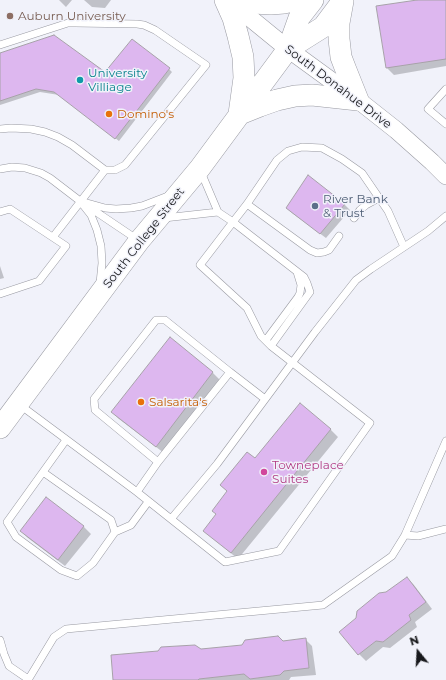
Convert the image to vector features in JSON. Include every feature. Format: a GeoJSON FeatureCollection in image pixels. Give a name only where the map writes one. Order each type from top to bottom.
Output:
{"type":"FeatureCollection","features":[{"type":"Feature","properties":{"kind":"main road"},"geometry":{"type":"LineString","coordinates":[[227,0],[243,57],[244,78],[239,114],[277,100],[295,96],[312,95],[358,100],[341,57],[339,23],[344,1]]}},
{"type":"Feature","properties":{"kind":"main road"},"geometry":{"type":"LineString","coordinates":[[238,0],[271,4],[298,0]]}},
{"type":"Feature","properties":{"kind":"main road","name":"South College Street"},"geometry":{"type":"LineString","coordinates":[[0,428],[139,241],[200,168],[288,49],[299,18],[313,0]]}},
{"type":"Feature","properties":{"kind":"main road","name":"South College Street"},"geometry":{"type":"LineString","coordinates":[[288,49],[323,27],[344,1]]}},
{"type":"Feature","properties":{"kind":"street","name":"South Donahue Drive"},"geometry":{"type":"LineString","coordinates":[[227,0],[288,49],[396,130],[446,176]]}},
{"type":"Feature","properties":{"kind":"lane"},"geometry":{"type":"LineString","coordinates":[[0,45],[68,24],[144,24],[206,65],[125,165],[115,170],[105,170],[72,145],[45,132],[31,129],[0,129]]}},
{"type":"Feature","properties":{"kind":"lane"},"geometry":{"type":"LineString","coordinates":[[446,89],[428,109],[446,124]]}},
{"type":"Feature","properties":{"kind":"lane"},"geometry":{"type":"LineString","coordinates":[[18,404],[137,492],[225,562],[279,551],[370,423],[268,343],[261,336],[247,308],[200,265],[247,204],[277,160],[288,151],[302,147],[322,148],[342,159],[362,173],[388,211],[404,247]]}},
{"type":"Feature","properties":{"kind":"lane"},"geometry":{"type":"LineString","coordinates":[[0,169],[12,167],[37,171],[50,178],[80,201],[139,241]]}},
{"type":"Feature","properties":{"kind":"lane"},"geometry":{"type":"LineString","coordinates":[[200,168],[218,212],[297,272],[307,283],[310,292],[268,343]]}},
{"type":"Feature","properties":{"kind":"lane"},"geometry":{"type":"LineString","coordinates":[[53,237],[105,170]]}},
{"type":"Feature","properties":{"kind":"lane"},"geometry":{"type":"LineString","coordinates":[[80,201],[105,208],[130,208],[142,206],[182,189]]}},
{"type":"Feature","properties":{"kind":"lane"},"geometry":{"type":"LineString","coordinates":[[354,218],[366,205],[379,198]]}},
{"type":"Feature","properties":{"kind":"lane"},"geometry":{"type":"LineString","coordinates":[[80,201],[91,215],[101,246],[102,262],[98,296]]}},
{"type":"Feature","properties":{"kind":"lane"},"geometry":{"type":"LineString","coordinates":[[247,204],[310,250],[317,253],[329,250],[339,236]]}},
{"type":"Feature","properties":{"kind":"lane"},"geometry":{"type":"LineString","coordinates":[[0,212],[10,209],[66,246],[39,281],[0,294]]}},
{"type":"Feature","properties":{"kind":"lane"},"geometry":{"type":"LineString","coordinates":[[158,218],[218,212]]}},
{"type":"Feature","properties":{"kind":"lane"},"geometry":{"type":"LineString","coordinates":[[171,519],[216,464],[356,280],[428,231],[446,216]]}},
{"type":"Feature","properties":{"kind":"lane"},"geometry":{"type":"LineString","coordinates":[[158,462],[95,410],[94,399],[156,320],[165,320],[265,399]]}},
{"type":"Feature","properties":{"kind":"lane"},"geometry":{"type":"LineString","coordinates":[[137,492],[158,462],[230,372]]}},
{"type":"Feature","properties":{"kind":"lane"},"geometry":{"type":"LineString","coordinates":[[66,440],[7,522],[16,537],[61,570],[77,576],[93,563],[115,532],[131,525],[148,502]]}},
{"type":"Feature","properties":{"kind":"lane"},"geometry":{"type":"LineString","coordinates":[[0,640],[9,666],[28,680],[54,637],[66,629],[323,605],[392,556],[405,535],[446,441]]}},
{"type":"Feature","properties":{"kind":"lane"},"geometry":{"type":"LineString","coordinates":[[43,472],[111,520],[115,532]]}},
{"type":"Feature","properties":{"kind":"lane"},"geometry":{"type":"LineString","coordinates":[[405,535],[418,536],[446,529]]}},
{"type":"Feature","properties":{"kind":"building"},"geometry":{"type":"Polygon","coordinates":[[[417,0],[446,0],[446,59],[386,68],[376,6],[417,0]]]}},
{"type":"Feature","properties":{"kind":"building","name":"University Villiage"},"geometry":{"type":"Polygon","coordinates":[[[54,35],[105,72],[132,39],[170,68],[115,139],[54,92],[36,89],[0,101],[0,53],[54,35]]]}},
{"type":"Feature","properties":{"kind":"building","name":"River Bank & Trust"},"geometry":{"type":"Polygon","coordinates":[[[308,175],[345,204],[320,234],[286,208],[308,175]]]}},
{"type":"Feature","properties":{"kind":"building"},"geometry":{"type":"Polygon","coordinates":[[[170,337],[213,372],[156,447],[111,412],[170,337]]]}},
{"type":"Feature","properties":{"kind":"building","name":"Towneplace Suites"},"geometry":{"type":"Polygon","coordinates":[[[300,403],[331,429],[231,553],[203,531],[216,514],[212,511],[227,491],[220,485],[247,452],[255,458],[300,403]]]}},
{"type":"Feature","properties":{"kind":"building"},"geometry":{"type":"Polygon","coordinates":[[[46,497],[84,526],[58,560],[20,531],[46,497]]]}},
{"type":"Feature","properties":{"kind":"building"},"geometry":{"type":"Polygon","coordinates":[[[407,577],[426,602],[409,615],[411,620],[383,642],[376,641],[358,655],[339,632],[356,618],[357,611],[379,593],[386,592],[407,577]]]}},
{"type":"Feature","properties":{"kind":"building"},"geometry":{"type":"Polygon","coordinates":[[[278,636],[283,641],[306,638],[309,668],[284,671],[280,675],[250,679],[244,674],[198,680],[113,680],[111,655],[158,651],[161,647],[195,645],[201,649],[242,645],[245,640],[278,636]]]}},
{"type":"Feature","properties":{"kind":"place","name":"Auburn University"},"geometry":{"type":"Point","coordinates":[10,16]}},
{"type":"Feature","properties":{"kind":"place","name":"University Villiage"},"geometry":{"type":"Point","coordinates":[80,80]}},
{"type":"Feature","properties":{"kind":"place","name":"Domino's"},"geometry":{"type":"Point","coordinates":[109,114]}},
{"type":"Feature","properties":{"kind":"place","name":"River Bank & Trust"},"geometry":{"type":"Point","coordinates":[315,206]}},
{"type":"Feature","properties":{"kind":"place","name":"Salsarita's"},"geometry":{"type":"Point","coordinates":[141,402]}},
{"type":"Feature","properties":{"kind":"place","name":"Towneplace Suites"},"geometry":{"type":"Point","coordinates":[264,472]}}]}
